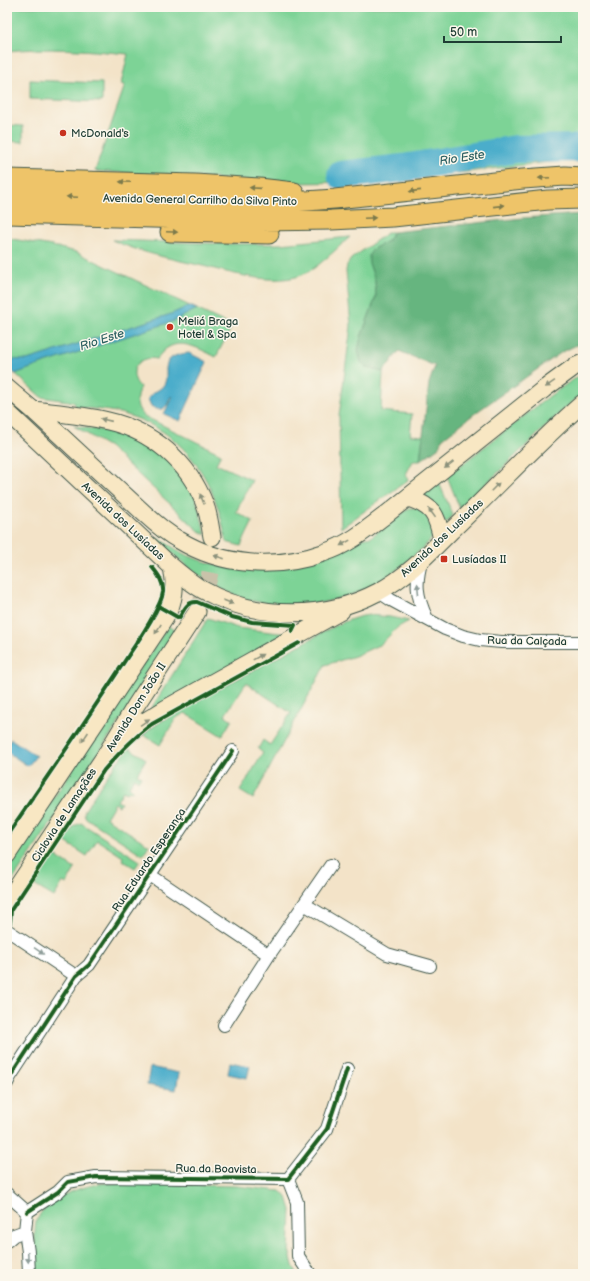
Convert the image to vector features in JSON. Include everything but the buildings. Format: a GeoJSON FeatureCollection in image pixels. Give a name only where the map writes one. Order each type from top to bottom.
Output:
{"type":"FeatureCollection","features":[{"type":"Feature","properties":{"kind":"main road","name":"Avenida General Carrilho da Silva Pinto"},"geometry":{"type":"LineString","coordinates":[[7,196],[290,202],[335,199],[524,178],[583,177]]}},
{"type":"Feature","properties":{"kind":"main road"},"geometry":{"type":"LineString","coordinates":[[7,179],[195,184],[259,188],[310,194],[335,199]]}},
{"type":"Feature","properties":{"kind":"main road","name":"Avenida General Carrilho da Silva Pinto"},"geometry":{"type":"LineString","coordinates":[[7,214],[261,221],[333,220],[393,217],[548,200],[583,199]]}},
{"type":"Feature","properties":{"kind":"main road"},"geometry":{"type":"LineString","coordinates":[[7,227],[269,234],[305,231],[333,220]]}},
{"type":"Feature","properties":{"kind":"main road","name":"Avenida dos Lusíadas"},"geometry":{"type":"LineString","coordinates":[[7,388],[160,528],[196,549],[228,560],[272,563],[299,561],[324,553],[344,544],[360,534],[408,498],[544,389],[574,367],[583,363]]}},
{"type":"Feature","properties":{"kind":"main road","name":"Avenida dos Lusíadas"},"geometry":{"type":"LineString","coordinates":[[7,412],[172,567],[203,590],[242,607],[265,611],[293,613],[321,611],[354,603],[379,592],[395,582],[442,540],[583,404]]}},
{"type":"Feature","properties":{"kind":"main road"},"geometry":{"type":"LineString","coordinates":[[32,410],[107,420],[136,431],[161,445],[184,468],[200,493],[209,518],[212,537]]}},
{"type":"Feature","properties":{"kind":"main road"},"geometry":{"type":"LineString","coordinates":[[408,498],[421,502],[433,512],[439,525],[442,540]]}},
{"type":"Feature","properties":{"kind":"main road"},"geometry":{"type":"LineString","coordinates":[[7,855],[168,612],[174,593],[175,581],[172,567]]}},
{"type":"Feature","properties":{"kind":"main road"},"geometry":{"type":"LineString","coordinates":[[105,756],[138,727],[165,709],[354,603]]}},
{"type":"Feature","properties":{"kind":"main road","name":"Avenida Dom João II"},"geometry":{"type":"LineString","coordinates":[[7,902],[105,756],[136,705],[197,612]]}},
{"type":"Feature","properties":{"kind":"street"},"geometry":{"type":"LineString","coordinates":[[422,558],[417,582],[418,596],[427,619]]}},
{"type":"Feature","properties":{"kind":"street","name":"Rua da Calçada"},"geometry":{"type":"LineString","coordinates":[[379,592],[445,629],[463,636],[480,640],[501,642],[583,642]]}},
{"type":"Feature","properties":{"kind":"street","name":"Rua Eduardo Esperança"},"geometry":{"type":"LineString","coordinates":[[7,1083],[76,976],[89,965],[233,751]]}},
{"type":"Feature","properties":{"kind":"street"},"geometry":{"type":"LineString","coordinates":[[224,1025],[268,955],[331,865]]}},
{"type":"Feature","properties":{"kind":"street"},"geometry":{"type":"LineString","coordinates":[[150,875],[268,955]]}},
{"type":"Feature","properties":{"kind":"street"},"geometry":{"type":"LineString","coordinates":[[304,904],[387,954],[430,966]]}},
{"type":"Feature","properties":{"kind":"street"},"geometry":{"type":"LineString","coordinates":[[7,930],[76,976]]}},
{"type":"Feature","properties":{"kind":"street"},"geometry":{"type":"LineString","coordinates":[[310,1274],[298,1256],[297,1202],[288,1179],[327,1130],[347,1069]]}},
{"type":"Feature","properties":{"kind":"street","name":"Rua da Boavista"},"geometry":{"type":"LineString","coordinates":[[27,1212],[58,1192],[68,1182],[96,1177],[288,1179]]}},
{"type":"Feature","properties":{"kind":"street"},"geometry":{"type":"LineString","coordinates":[[7,1194],[27,1212],[25,1231],[28,1252],[28,1274]]}},
{"type":"Feature","properties":{"kind":"street"},"geometry":{"type":"LineString","coordinates":[[7,1241],[14,1235],[25,1231]]}},
{"type":"Feature","properties":{"kind":"green space"},"geometry":{"type":"Polygon","coordinates":[[[7,7],[583,7],[583,162],[557,161],[383,182],[285,183],[95,171],[125,85],[121,84],[128,54],[98,51],[37,49],[7,51],[7,7]]]}},
{"type":"Feature","properties":{"kind":"green space"},"geometry":{"type":"Polygon","coordinates":[[[30,80],[102,83],[102,102],[30,99],[30,80]]]}},
{"type":"Feature","properties":{"kind":"green space"},"geometry":{"type":"Polygon","coordinates":[[[7,125],[23,126],[23,142],[7,141],[7,125]]]}},
{"type":"Feature","properties":{"kind":"green space"},"geometry":{"type":"Polygon","coordinates":[[[583,214],[583,342],[562,352],[478,411],[442,439],[439,447],[420,461],[429,383],[435,366],[399,351],[383,372],[367,368],[361,362],[358,350],[361,337],[376,297],[375,280],[369,263],[369,255],[373,249],[389,240],[393,232],[523,218],[583,214]]]}},
{"type":"Feature","properties":{"kind":"green space"},"geometry":{"type":"Polygon","coordinates":[[[389,232],[393,232],[389,240],[373,249],[369,263],[375,280],[376,297],[361,337],[367,368],[383,372],[381,411],[412,414],[410,435],[423,436],[420,461],[413,461],[406,474],[408,480],[341,528],[339,416],[351,326],[346,271],[347,265],[351,259],[389,232]]]}},
{"type":"Feature","properties":{"kind":"green space"},"geometry":{"type":"Polygon","coordinates":[[[350,237],[308,272],[291,278],[279,279],[266,279],[226,272],[145,252],[112,240],[228,244],[281,244],[350,237]]]}},
{"type":"Feature","properties":{"kind":"green space"},"geometry":{"type":"Polygon","coordinates":[[[7,238],[76,252],[232,326],[216,357],[193,346],[177,344],[170,346],[163,351],[157,359],[150,358],[140,362],[134,370],[134,376],[140,387],[137,395],[137,406],[144,416],[221,454],[216,464],[252,480],[236,512],[253,521],[241,546],[226,542],[222,521],[207,481],[196,464],[167,434],[148,423],[121,413],[76,407],[74,402],[41,397],[7,366],[7,238]]]}},
{"type":"Feature","properties":{"kind":"green space"},"geometry":{"type":"Polygon","coordinates":[[[583,374],[583,393],[564,409],[460,509],[447,476],[551,395],[583,374]]]}},
{"type":"Feature","properties":{"kind":"green space"},"geometry":{"type":"Polygon","coordinates":[[[74,426],[120,433],[145,444],[169,461],[195,496],[206,535],[199,531],[109,447],[74,426]]]}},
{"type":"Feature","properties":{"kind":"green space"},"geometry":{"type":"Polygon","coordinates":[[[439,483],[453,515],[446,523],[424,495],[439,483]]]}},
{"type":"Feature","properties":{"kind":"green space"},"geometry":{"type":"Polygon","coordinates":[[[409,508],[424,510],[433,533],[432,538],[427,544],[395,571],[377,583],[338,599],[318,603],[297,605],[275,604],[251,601],[235,595],[213,584],[193,571],[157,539],[158,538],[184,554],[199,560],[226,567],[371,537],[409,508]]]}},
{"type":"Feature","properties":{"kind":"green space"},"geometry":{"type":"Polygon","coordinates":[[[370,615],[409,621],[398,627],[381,644],[355,656],[325,665],[253,799],[240,791],[263,753],[258,749],[263,740],[270,745],[291,713],[246,683],[225,715],[232,720],[222,736],[185,713],[176,718],[160,745],[142,734],[160,722],[324,632],[352,619],[370,615]]]}},
{"type":"Feature","properties":{"kind":"green space"},"geometry":{"type":"Polygon","coordinates":[[[208,618],[238,628],[287,634],[149,712],[208,618]]]}},
{"type":"Feature","properties":{"kind":"green space"},"geometry":{"type":"Polygon","coordinates":[[[168,626],[179,633],[7,889],[7,868],[168,626]]]}},
{"type":"Feature","properties":{"kind":"green space"},"geometry":{"type":"Polygon","coordinates":[[[129,748],[146,759],[137,774],[141,776],[138,781],[134,778],[129,787],[133,790],[131,792],[129,791],[127,793],[123,791],[117,801],[121,803],[119,806],[115,803],[106,818],[149,845],[143,855],[86,818],[84,814],[85,810],[106,778],[129,748]]]}},
{"type":"Feature","properties":{"kind":"green space"},"geometry":{"type":"Polygon","coordinates":[[[81,823],[140,861],[135,868],[122,860],[123,857],[97,840],[87,856],[64,841],[74,826],[81,823]]]}},
{"type":"Feature","properties":{"kind":"green space"},"geometry":{"type":"Polygon","coordinates":[[[54,855],[75,869],[66,884],[63,882],[54,897],[34,885],[54,855]]]}},
{"type":"Feature","properties":{"kind":"green space"},"geometry":{"type":"Polygon","coordinates":[[[107,1183],[237,1186],[280,1191],[287,1197],[291,1210],[289,1250],[294,1269],[298,1274],[35,1274],[35,1225],[41,1213],[48,1205],[67,1194],[87,1186],[107,1183]]]}},
{"type":"Feature","properties":{"kind":"water"},"geometry":{"type":"Polygon","coordinates":[[[189,306],[197,309],[174,321],[15,374],[7,366],[7,359],[27,360],[171,314],[189,306]]]}},
{"type":"Feature","properties":{"kind":"water"},"geometry":{"type":"Polygon","coordinates":[[[189,353],[207,362],[180,421],[164,414],[172,397],[171,396],[167,405],[163,409],[156,409],[151,406],[148,399],[164,385],[168,361],[174,356],[189,353]]]}},
{"type":"Feature","properties":{"kind":"water"},"geometry":{"type":"Polygon","coordinates":[[[11,739],[36,756],[28,766],[7,752],[7,746],[11,739]]]}},
{"type":"Feature","properties":{"kind":"water"},"geometry":{"type":"Polygon","coordinates":[[[230,1062],[250,1066],[247,1078],[228,1074],[230,1062]]]}},
{"type":"Feature","properties":{"kind":"water"},"geometry":{"type":"Polygon","coordinates":[[[150,1067],[179,1073],[176,1090],[147,1085],[150,1067]]]}},
{"type":"Feature","properties":{"kind":"waterway","name":"Rio Este"},"geometry":{"type":"LineString","coordinates":[[341,175],[403,168],[516,149],[583,148]]}},
{"type":"Feature","properties":{"kind":"tunnel"},"geometry":{"type":"LineString","coordinates":[[197,612],[209,577],[212,560],[212,541]]}},
{"type":"Feature","properties":{"kind":"cycle path"},"geometry":{"type":"LineString","coordinates":[[7,835],[98,701],[154,615],[161,599],[163,585],[152,567]]}},
{"type":"Feature","properties":{"kind":"cycle path"},"geometry":{"type":"LineString","coordinates":[[158,606],[179,618],[188,605],[197,602],[232,617],[252,622],[295,625],[292,631]]}},
{"type":"Feature","properties":{"kind":"cycle path","name":"Ciclovia de Lamaçães"},"geometry":{"type":"LineString","coordinates":[[7,928],[10,923],[11,910],[104,770],[139,734],[152,724],[299,643]]}},
{"type":"Feature","properties":{"kind":"cycle path"},"geometry":{"type":"LineString","coordinates":[[7,1083],[76,976],[89,965],[233,751]]}},
{"type":"Feature","properties":{"kind":"cycle path"},"geometry":{"type":"LineString","coordinates":[[27,1212],[58,1192],[68,1182],[96,1177],[288,1179],[327,1129],[347,1069]]}},
{"type":"Feature","properties":{"kind":"place","name":"McDonald's"},"geometry":{"type":"Point","coordinates":[63,133]}},
{"type":"Feature","properties":{"kind":"place","name":"Meliá Braga Hotel & Spa"},"geometry":{"type":"Point","coordinates":[170,327]}},
{"type":"Feature","properties":{"kind":"place","name":"Lusíadas II"},"geometry":{"type":"Point","coordinates":[444,559]}}]}
